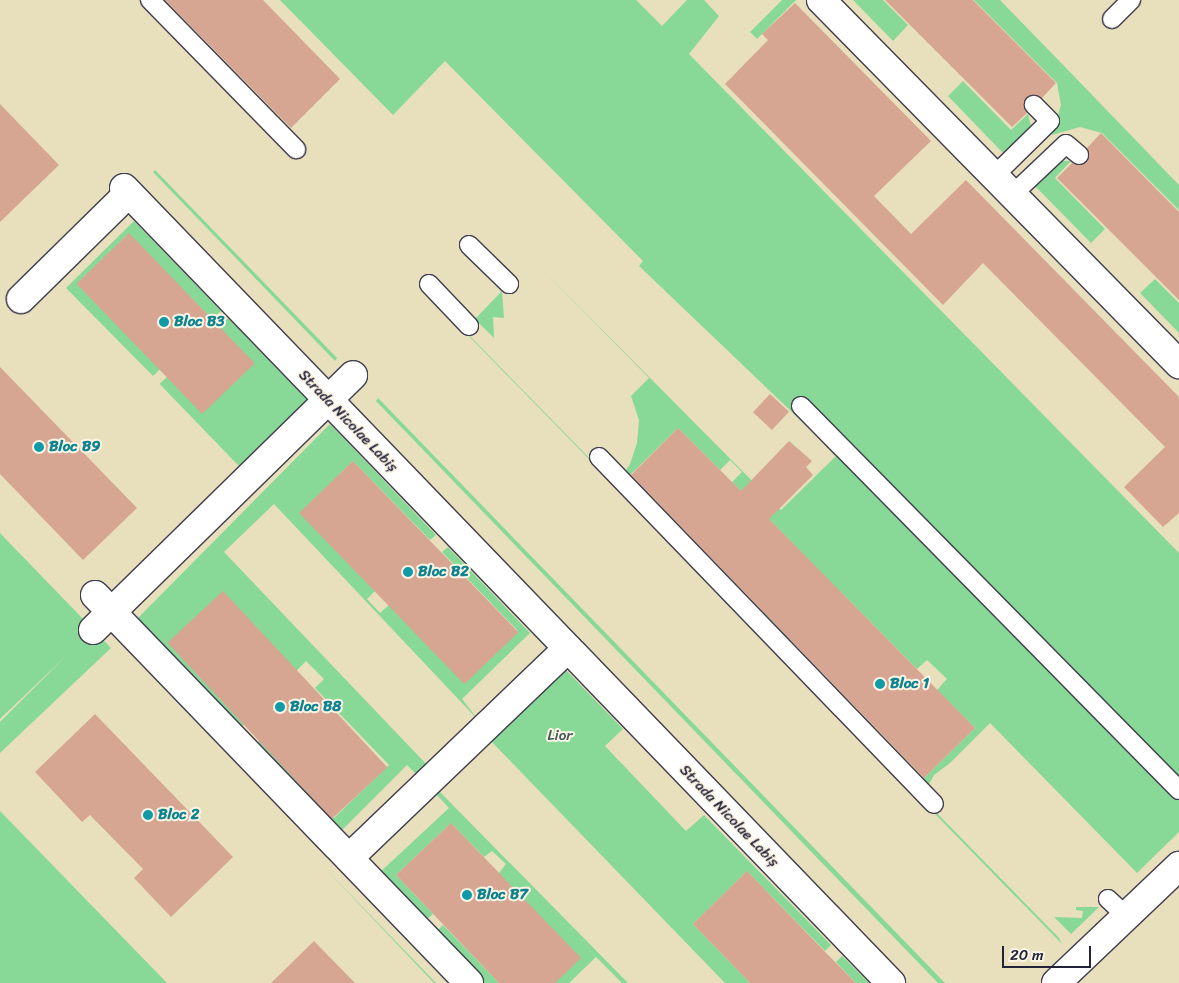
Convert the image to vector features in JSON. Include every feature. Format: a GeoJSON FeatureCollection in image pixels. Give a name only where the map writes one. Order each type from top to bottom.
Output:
{"type":"FeatureCollection","features":[{"type":"Feature","properties":{"kind":"street"},"geometry":{"type":"LineString","coordinates":[[821,0],[1179,364]]}},
{"type":"Feature","properties":{"kind":"street","name":"Strada Nicolae Labiș"},"geometry":{"type":"LineString","coordinates":[[21,299],[126,190],[891,983]]}},
{"type":"Feature","properties":{"kind":"street"},"geometry":{"type":"LineString","coordinates":[[353,375],[100,612],[349,858],[469,983]]}},
{"type":"Feature","properties":{"kind":"street"},"geometry":{"type":"LineString","coordinates":[[349,858],[568,648]]}},
{"type":"Feature","properties":{"kind":"street"},"geometry":{"type":"LineString","coordinates":[[1056,983],[1117,908],[1177,872]]}},
{"type":"Feature","properties":{"kind":"lane"},"geometry":{"type":"LineString","coordinates":[[150,0],[296,149]]}},
{"type":"Feature","properties":{"kind":"lane"},"geometry":{"type":"LineString","coordinates":[[1112,19],[1131,0]]}},
{"type":"Feature","properties":{"kind":"lane"},"geometry":{"type":"LineString","coordinates":[[1003,185],[1050,121],[1034,105]]}},
{"type":"Feature","properties":{"kind":"lane"},"geometry":{"type":"LineString","coordinates":[[1003,185],[1066,144],[1079,156]]}},
{"type":"Feature","properties":{"kind":"lane"},"geometry":{"type":"LineString","coordinates":[[469,245],[509,284]]}},
{"type":"Feature","properties":{"kind":"lane"},"geometry":{"type":"LineString","coordinates":[[429,284],[469,326]]}},
{"type":"Feature","properties":{"kind":"lane"},"geometry":{"type":"LineString","coordinates":[[801,406],[1179,790]]}},
{"type":"Feature","properties":{"kind":"lane"},"geometry":{"type":"LineString","coordinates":[[599,458],[934,804]]}},
{"type":"Feature","properties":{"kind":"green space"},"geometry":{"type":"Polygon","coordinates":[[[280,0],[636,0],[662,26],[687,0],[704,0],[719,16],[689,54],[1179,553],[1179,832],[1137,873],[990,723],[950,763],[934,775],[924,793],[620,479],[630,464],[637,443],[639,420],[631,396],[649,378],[532,259],[781,510],[837,455],[639,266],[643,261],[445,61],[393,115],[280,0]],[[678,428],[628,477],[762,614],[813,564],[732,482],[742,472],[730,460],[720,470],[678,428]],[[839,590],[787,642],[923,779],[975,728],[937,690],[947,679],[927,660],[917,669],[839,590]]]}},
{"type":"Feature","properties":{"kind":"green space"},"geometry":{"type":"Polygon","coordinates":[[[782,0],[796,0],[757,39],[750,32],[782,0]]]}},
{"type":"Feature","properties":{"kind":"green space"},"geometry":{"type":"Polygon","coordinates":[[[853,0],[883,0],[908,25],[893,41],[853,0]]]}},
{"type":"Feature","properties":{"kind":"green space"},"geometry":{"type":"Polygon","coordinates":[[[974,0],[1000,0],[1179,185],[1179,210],[1102,133],[1080,127],[1052,135],[1061,105],[1057,83],[974,0]]]}},
{"type":"Feature","properties":{"kind":"green space"},"geometry":{"type":"Polygon","coordinates":[[[963,81],[1011,130],[1028,114],[1031,126],[1004,154],[948,96],[963,81]]]}},
{"type":"Feature","properties":{"kind":"green space"},"geometry":{"type":"Polygon","coordinates":[[[1059,161],[1071,161],[1055,178],[1105,229],[1091,243],[1035,186],[1059,161]]]}},
{"type":"Feature","properties":{"kind":"green space"},"geometry":{"type":"Polygon","coordinates":[[[155,170],[337,358],[335,361],[153,172],[155,170]]]}},
{"type":"Feature","properties":{"kind":"green space"},"geometry":{"type":"Polygon","coordinates":[[[134,221],[221,311],[212,319],[128,234],[77,284],[160,369],[153,376],[66,288],[134,221]]]}},
{"type":"Feature","properties":{"kind":"green space"},"geometry":{"type":"Polygon","coordinates":[[[1155,279],[1179,303],[1179,333],[1140,293],[1155,279]]]}},
{"type":"Feature","properties":{"kind":"green space"},"geometry":{"type":"Polygon","coordinates":[[[502,291],[504,318],[493,317],[494,338],[475,319],[502,291]]]}},
{"type":"Feature","properties":{"kind":"green space"},"geometry":{"type":"Polygon","coordinates":[[[228,318],[307,400],[239,466],[160,384],[228,318]]]}},
{"type":"Feature","properties":{"kind":"green space"},"geometry":{"type":"Polygon","coordinates":[[[464,331],[1059,938],[1062,944],[464,331]]]}},
{"type":"Feature","properties":{"kind":"green space"},"geometry":{"type":"Polygon","coordinates":[[[378,398],[945,983],[938,983],[376,401],[378,398]]]}},
{"type":"Feature","properties":{"kind":"green space"},"geometry":{"type":"Polygon","coordinates":[[[330,424],[436,535],[430,540],[353,461],[300,513],[375,591],[367,599],[380,613],[389,605],[518,631],[442,552],[448,547],[530,633],[462,699],[479,721],[274,504],[224,552],[430,768],[418,776],[407,765],[338,834],[253,746],[260,740],[334,818],[389,765],[315,688],[324,679],[306,661],[238,731],[133,623],[330,424]]]}},
{"type":"Feature","properties":{"kind":"green space"},"geometry":{"type":"Polygon","coordinates":[[[0,533],[111,648],[0,753],[0,722],[67,655],[0,719],[0,533]]]}},
{"type":"Feature","properties":{"kind":"green space","name":"Lior"},"geometry":{"type":"Polygon","coordinates":[[[565,669],[623,729],[605,746],[686,831],[704,815],[831,945],[825,951],[747,871],[693,924],[750,983],[725,983],[490,740],[565,669]]]}},
{"type":"Feature","properties":{"kind":"green space"},"geometry":{"type":"Polygon","coordinates":[[[438,790],[628,983],[622,983],[596,957],[569,983],[555,983],[499,873],[506,864],[492,851],[484,857],[451,823],[396,875],[433,914],[423,923],[377,875],[449,808],[435,793],[438,790]]]}},
{"type":"Feature","properties":{"kind":"green space"},"geometry":{"type":"Polygon","coordinates":[[[0,811],[167,983],[0,983],[0,811]]]}},
{"type":"Feature","properties":{"kind":"green space"},"geometry":{"type":"Polygon","coordinates":[[[321,864],[436,983],[434,983],[321,864]]]}},
{"type":"Feature","properties":{"kind":"green space"},"geometry":{"type":"Polygon","coordinates":[[[1076,907],[1099,907],[1071,934],[1054,917],[1082,918],[1083,911],[1076,910],[1076,907]]]}},
{"type":"Feature","properties":{"kind":"green space"},"geometry":{"type":"Polygon","coordinates":[[[443,925],[499,983],[482,983],[434,934],[443,925]]]}},
{"type":"Feature","properties":{"kind":"green space"},"geometry":{"type":"Polygon","coordinates":[[[842,956],[869,983],[856,983],[836,962],[842,956]]]}},
{"type":"Feature","properties":{"kind":"building"},"geometry":{"type":"Polygon","coordinates":[[[165,0],[263,0],[340,79],[291,128],[165,0]]]}},
{"type":"Feature","properties":{"kind":"building"},"geometry":{"type":"Polygon","coordinates":[[[885,0],[973,0],[1056,83],[1042,98],[1032,95],[1026,98],[1024,107],[1027,113],[1012,127],[885,0]]]}},
{"type":"Feature","properties":{"kind":"building"},"geometry":{"type":"Polygon","coordinates":[[[795,3],[931,141],[874,196],[911,234],[966,180],[1179,397],[1179,513],[1163,527],[1124,487],[1165,447],[983,263],[943,305],[725,84],[768,40],[762,34],[795,3]]]}},
{"type":"Feature","properties":{"kind":"building"},"geometry":{"type":"Polygon","coordinates":[[[0,104],[59,165],[0,222],[0,104]]]}},
{"type":"Feature","properties":{"kind":"building"},"geometry":{"type":"Polygon","coordinates":[[[1101,133],[1179,212],[1179,300],[1057,178],[1072,163],[1078,165],[1087,162],[1089,156],[1087,148],[1101,133]]]}},
{"type":"Feature","properties":{"kind":"building","name":"Bloc B3"},"geometry":{"type":"Polygon","coordinates":[[[129,233],[255,363],[202,414],[76,284],[129,233]]]}},
{"type":"Feature","properties":{"kind":"building","name":"Bloc B9"},"geometry":{"type":"Polygon","coordinates":[[[0,367],[137,508],[83,560],[0,474],[0,367]]]}},
{"type":"Feature","properties":{"kind":"building"},"geometry":{"type":"Polygon","coordinates":[[[770,394],[789,412],[772,430],[753,412],[770,394]]]}},
{"type":"Feature","properties":{"kind":"building"},"geometry":{"type":"Polygon","coordinates":[[[678,428],[741,491],[789,441],[812,461],[806,467],[813,475],[769,519],[975,728],[924,778],[631,475],[678,428]]]}},
{"type":"Feature","properties":{"kind":"building","name":"Bloc B2"},"geometry":{"type":"Polygon","coordinates":[[[353,461],[518,632],[464,684],[299,513],[353,461]]]}},
{"type":"Feature","properties":{"kind":"building","name":"Bloc B8"},"geometry":{"type":"Polygon","coordinates":[[[223,591],[387,767],[332,819],[167,643],[223,591]]]}},
{"type":"Feature","properties":{"kind":"building","name":"Bloc 2"},"geometry":{"type":"Polygon","coordinates":[[[95,714],[233,857],[171,917],[134,878],[143,869],[90,815],[82,822],[35,772],[95,714]]]}},
{"type":"Feature","properties":{"kind":"building","name":"Bloc B7"},"geometry":{"type":"Polygon","coordinates":[[[451,823],[581,958],[555,983],[499,983],[396,875],[451,823]]]}},
{"type":"Feature","properties":{"kind":"building"},"geometry":{"type":"Polygon","coordinates":[[[747,871],[856,983],[750,983],[693,924],[747,871]]]}},
{"type":"Feature","properties":{"kind":"building"},"geometry":{"type":"Polygon","coordinates":[[[314,941],[355,983],[271,983],[314,941]]]}},
{"type":"Feature","properties":{"kind":"place","name":"Bloc B3"},"geometry":{"type":"Point","coordinates":[164,322]}},
{"type":"Feature","properties":{"kind":"place","name":"Bloc B9"},"geometry":{"type":"Point","coordinates":[39,447]}},
{"type":"Feature","properties":{"kind":"place","name":"Bloc B2"},"geometry":{"type":"Point","coordinates":[408,572]}},
{"type":"Feature","properties":{"kind":"place","name":"Bloc 1"},"geometry":{"type":"Point","coordinates":[880,684]}},
{"type":"Feature","properties":{"kind":"place","name":"Bloc B8"},"geometry":{"type":"Point","coordinates":[280,707]}},
{"type":"Feature","properties":{"kind":"place","name":"Bloc 2"},"geometry":{"type":"Point","coordinates":[148,815]}},
{"type":"Feature","properties":{"kind":"place","name":"Bloc B7"},"geometry":{"type":"Point","coordinates":[467,895]}}]}
